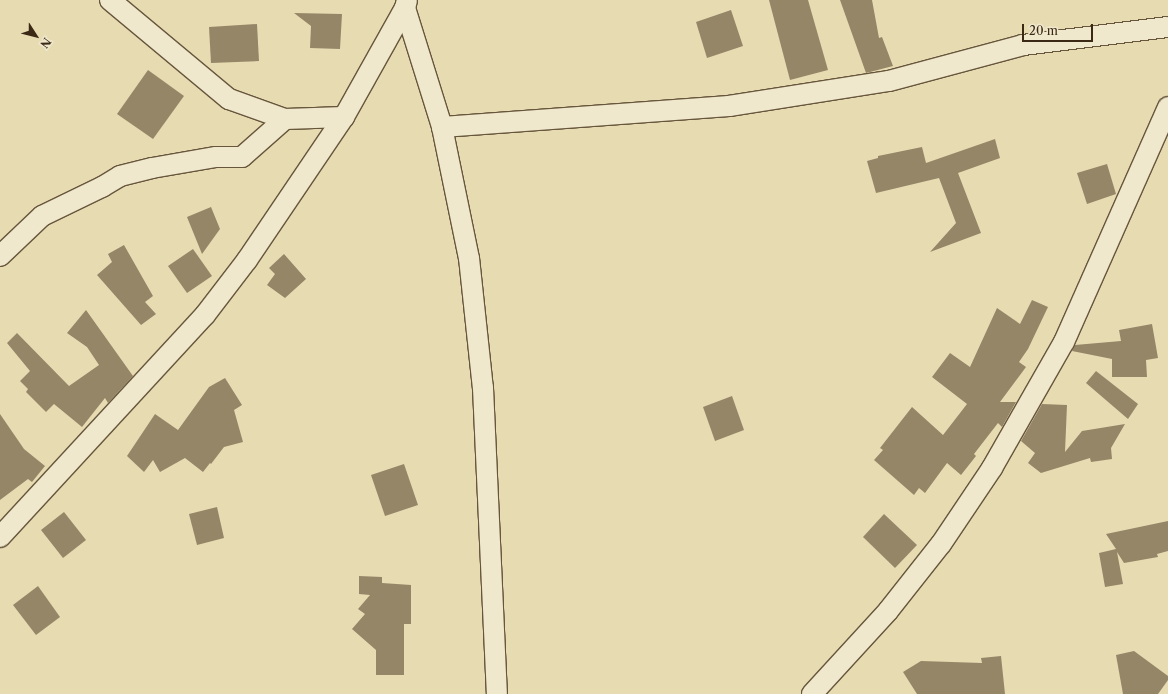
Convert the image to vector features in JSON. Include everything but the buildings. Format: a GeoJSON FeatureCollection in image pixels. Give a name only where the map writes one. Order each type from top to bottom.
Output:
{"type":"FeatureCollection","features":[{"type":"Feature","properties":{"kind":"street"},"geometry":{"type":"LineString","coordinates":[[110,0],[229,99],[285,119],[344,117]]}},
{"type":"Feature","properties":{"kind":"street"},"geometry":{"type":"LineString","coordinates":[[0,537],[205,314],[247,260],[344,117],[406,4]]}},
{"type":"Feature","properties":{"kind":"street"},"geometry":{"type":"LineString","coordinates":[[406,4],[442,127],[469,258],[483,388],[497,694]]}},
{"type":"Feature","properties":{"kind":"street"},"geometry":{"type":"LineString","coordinates":[[442,127],[729,106],[889,81],[1023,45],[1168,27]]}},
{"type":"Feature","properties":{"kind":"street"},"geometry":{"type":"LineString","coordinates":[[812,694],[888,611],[941,544],[992,468],[1064,342],[1168,107]]}},
{"type":"Feature","properties":{"kind":"street"},"geometry":{"type":"LineString","coordinates":[[0,256],[42,216],[102,187],[120,176],[152,168],[216,157],[242,157],[285,119]]}}]}
